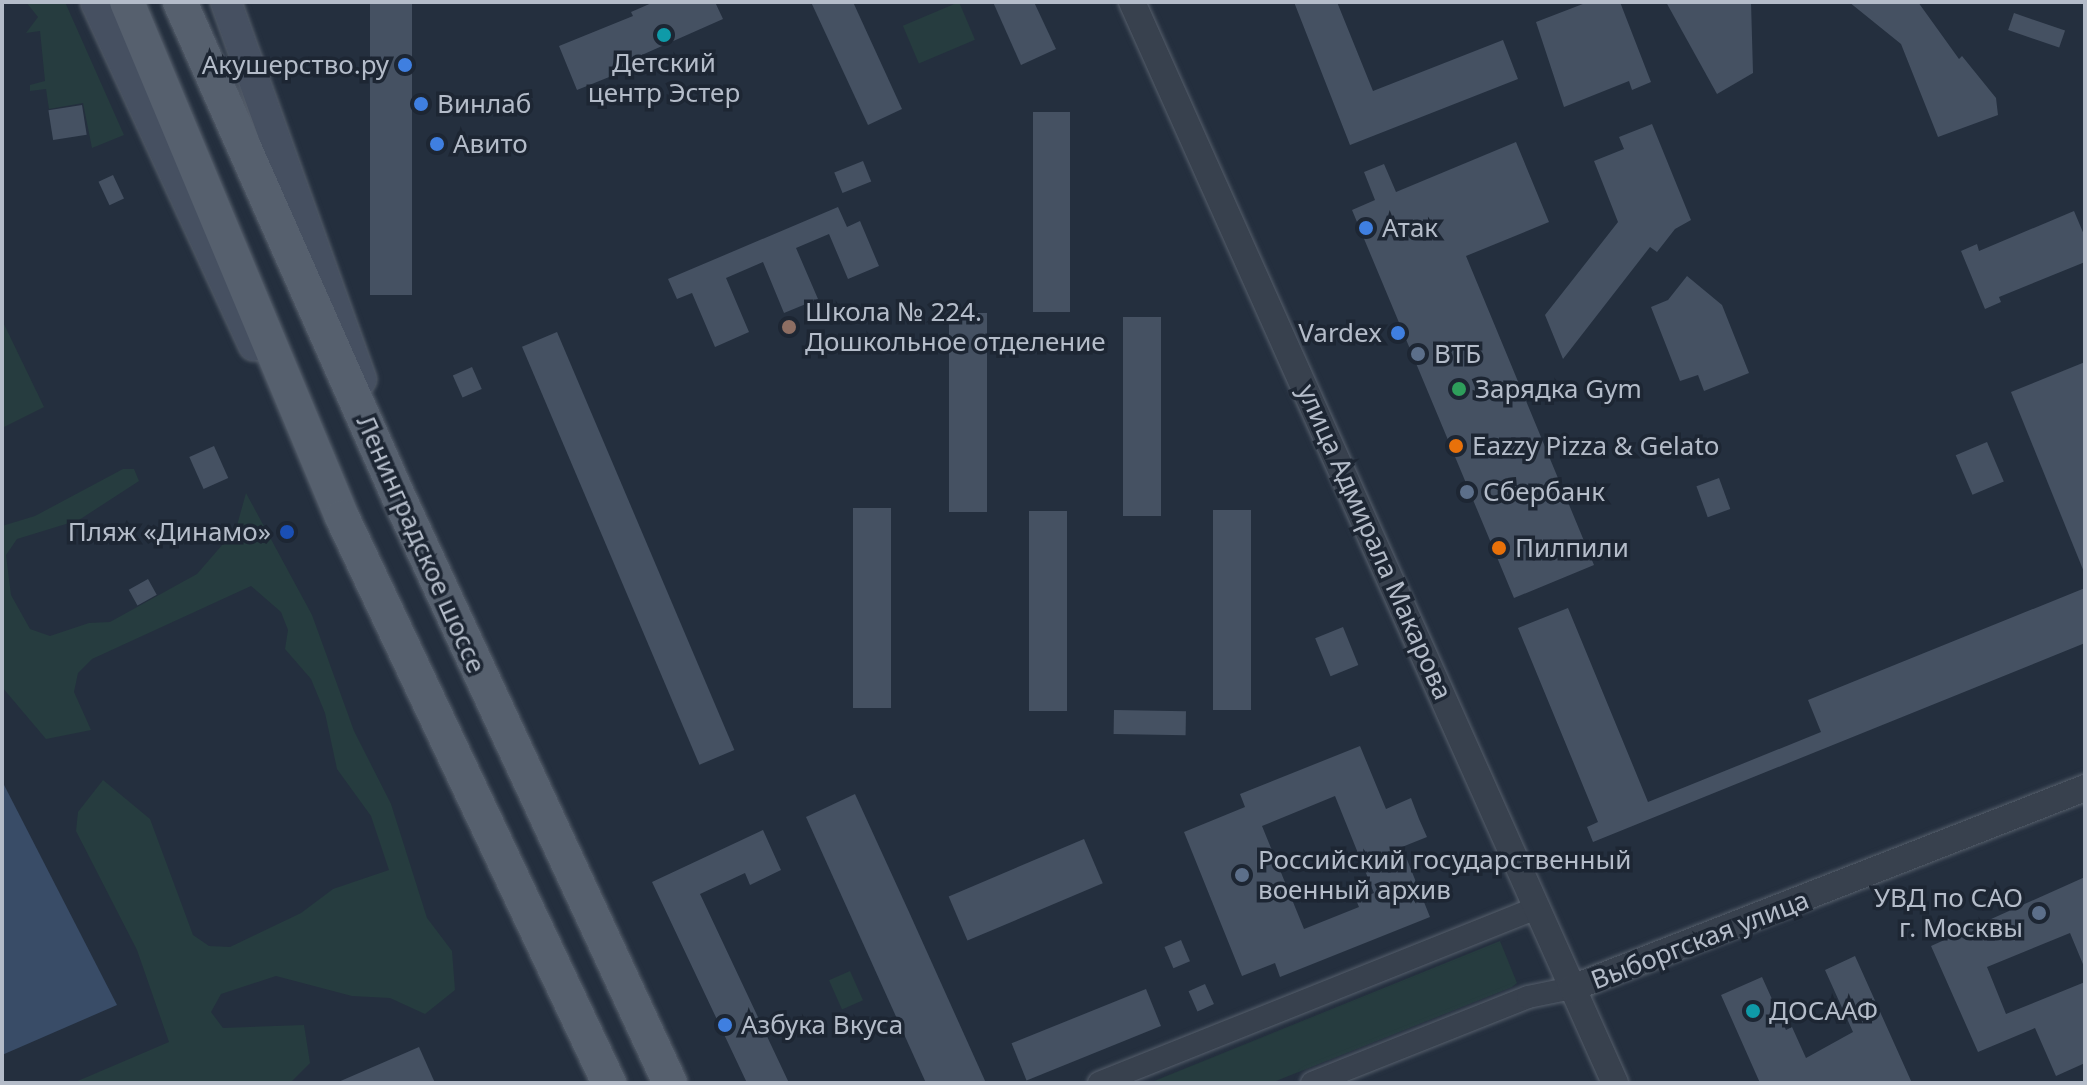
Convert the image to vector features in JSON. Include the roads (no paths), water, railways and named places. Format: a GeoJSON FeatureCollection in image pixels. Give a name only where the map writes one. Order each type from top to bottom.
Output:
{"type":"FeatureCollection","features":[{"type":"Feature","properties":{"kind":"main road"},"geometry":{"type":"LineString","coordinates":[[96,2],[233,301],[342,517],[609,1083]]}},
{"type":"Feature","properties":{"kind":"main road"},"geometry":{"type":"LineString","coordinates":[[127,2],[342,517]]}},
{"type":"Feature","properties":{"kind":"main road","name":"Ленинградское шоссе"},"geometry":{"type":"LineString","coordinates":[[180,2],[400,500],[670,1083]]}},
{"type":"Feature","properties":{"kind":"main road"},"geometry":{"type":"LineString","coordinates":[[226,2],[400,500]]}},
{"type":"Feature","properties":{"kind":"street","name":"улица Адмирала Макарова"},"geometry":{"type":"LineString","coordinates":[[1132,2],[1615,1083]]}},
{"type":"Feature","properties":{"kind":"street","name":"Выборгская улица"},"geometry":{"type":"LineString","coordinates":[[1312,1083],[1528,997],[1572,988],[2085,788]]}},
{"type":"Feature","properties":{"kind":"street"},"geometry":{"type":"LineString","coordinates":[[1099,1083],[1535,909]]}},
{"type":"Feature","properties":{"kind":"water"},"geometry":{"type":"Polygon","coordinates":[[[2,781],[117,1005],[2,1055],[2,781]]]}},
{"type":"Feature","properties":{"kind":"place","name":"Детский центр Эстер"},"geometry":{"type":"Point","coordinates":[664,35]}},
{"type":"Feature","properties":{"kind":"place","name":"Акушерство.ру"},"geometry":{"type":"Point","coordinates":[405,65]}},
{"type":"Feature","properties":{"kind":"place","name":"Винлаб"},"geometry":{"type":"Point","coordinates":[421,104]}},
{"type":"Feature","properties":{"kind":"place","name":"Авито"},"geometry":{"type":"Point","coordinates":[437,144]}},
{"type":"Feature","properties":{"kind":"place","name":"Атак"},"geometry":{"type":"Point","coordinates":[1366,228]}},
{"type":"Feature","properties":{"kind":"place","name":"Школа № 224. Дошкольное отделение"},"geometry":{"type":"Point","coordinates":[789,327]}},
{"type":"Feature","properties":{"kind":"place","name":"Vardex"},"geometry":{"type":"Point","coordinates":[1398,333]}},
{"type":"Feature","properties":{"kind":"place","name":"ВТБ"},"geometry":{"type":"Point","coordinates":[1418,354]}},
{"type":"Feature","properties":{"kind":"place","name":"Зарядка Gym"},"geometry":{"type":"Point","coordinates":[1459,389]}},
{"type":"Feature","properties":{"kind":"place","name":"Eazzy Pizza & Gelato"},"geometry":{"type":"Point","coordinates":[1456,446]}},
{"type":"Feature","properties":{"kind":"place","name":"Сбербанк"},"geometry":{"type":"Point","coordinates":[1467,492]}},
{"type":"Feature","properties":{"kind":"place","name":"Пляж «Динамо»"},"geometry":{"type":"Point","coordinates":[287,532]}},
{"type":"Feature","properties":{"kind":"place","name":"Пилпили"},"geometry":{"type":"Point","coordinates":[1499,548]}},
{"type":"Feature","properties":{"kind":"place","name":"Российский государственный военный архив"},"geometry":{"type":"Point","coordinates":[1242,875]}},
{"type":"Feature","properties":{"kind":"place","name":"УВД по САО г. Москвы"},"geometry":{"type":"Point","coordinates":[2039,913]}},
{"type":"Feature","properties":{"kind":"place","name":"ДОСААФ"},"geometry":{"type":"Point","coordinates":[1753,1011]}},
{"type":"Feature","properties":{"kind":"place","name":"Азбука Вкуса"},"geometry":{"type":"Point","coordinates":[725,1025]}}]}
